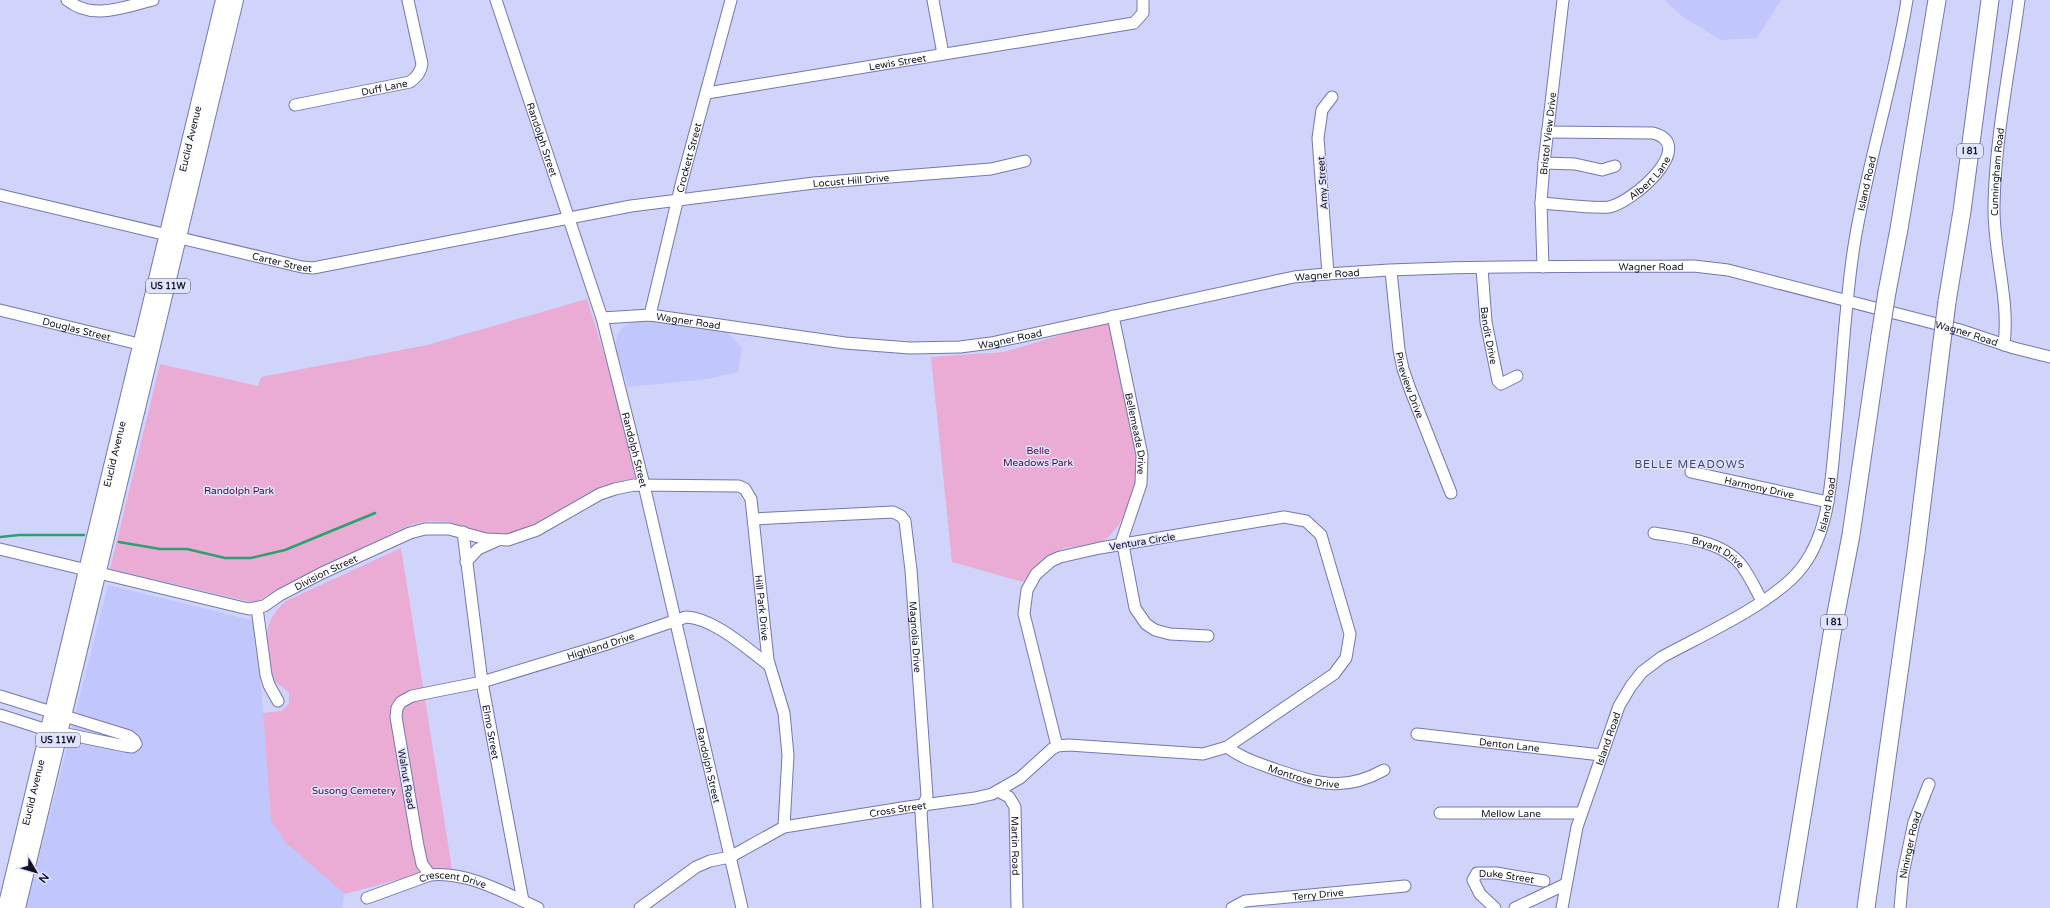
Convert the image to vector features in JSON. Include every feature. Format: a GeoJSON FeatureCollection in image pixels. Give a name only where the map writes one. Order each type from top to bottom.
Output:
{"type":"FeatureCollection","features":[{"type":"Feature","properties":{"kind":"highway","name":"I 81"},"geometry":{"type":"LineString","coordinates":[[1787,908],[1832,634],[1851,535],[1887,292],[1900,229],[1937,0]]}},
{"type":"Feature","properties":{"kind":"highway","name":"I 81"},"geometry":{"type":"LineString","coordinates":[[1866,908],[1915,559],[1947,302],[1962,211],[1990,0]]}},
{"type":"Feature","properties":{"kind":"main road","name":"Euclid Avenue"},"geometry":{"type":"LineString","coordinates":[[18,908],[57,715],[173,236],[223,0]]}},
{"type":"Feature","properties":{"kind":"main road","name":"Euclid Avenue"},"geometry":{"type":"LineString","coordinates":[[173,236],[236,0]]}},
{"type":"Feature","properties":{"kind":"main road","name":"Euclid Avenue"},"geometry":{"type":"LineString","coordinates":[[5,908],[54,731]]}},
{"type":"Feature","properties":{"kind":"street"},"geometry":{"type":"LineString","coordinates":[[66,0],[86,11],[108,11],[153,0]]}},
{"type":"Feature","properties":{"kind":"street","name":"Duff Lane"},"geometry":{"type":"LineString","coordinates":[[295,105],[410,82],[415,78],[419,74],[422,64],[408,0]]}},
{"type":"Feature","properties":{"kind":"street","name":"Randolph Street"},"geometry":{"type":"LineString","coordinates":[[496,0],[543,137],[568,219],[602,318],[644,485],[742,908]]}},
{"type":"Feature","properties":{"kind":"street","name":"Crockett Street"},"geometry":{"type":"LineString","coordinates":[[650,315],[678,200],[731,0]]}},
{"type":"Feature","properties":{"kind":"street"},"geometry":{"type":"LineString","coordinates":[[933,0],[944,54]]}},
{"type":"Feature","properties":{"kind":"street","name":"Lewis Street"},"geometry":{"type":"LineString","coordinates":[[707,93],[1134,23],[1143,13],[1144,0]]}},
{"type":"Feature","properties":{"kind":"street","name":"Bristol View Drive"},"geometry":{"type":"LineString","coordinates":[[1543,267],[1541,203],[1547,132],[1563,0]]}},
{"type":"Feature","properties":{"kind":"street","name":"Island Road"},"geometry":{"type":"LineString","coordinates":[[1562,908],[1581,813],[1621,702],[1631,686],[1642,672],[1662,657],[1762,601],[1786,584],[1804,565],[1817,540],[1828,502],[1838,417],[1848,300],[1858,220],[1898,49],[1907,0]]}},
{"type":"Feature","properties":{"kind":"street","name":"Cunningham Road"},"geometry":{"type":"LineString","coordinates":[[2004,345],[2006,306],[1995,236],[1994,206],[2000,138],[2019,0]]}},
{"type":"Feature","properties":{"kind":"street","name":"Amy Street"},"geometry":{"type":"LineString","coordinates":[[1328,274],[1318,138],[1322,110],[1332,96]]}},
{"type":"Feature","properties":{"kind":"street","name":"Albert Lane"},"geometry":{"type":"LineString","coordinates":[[1541,203],[1609,207],[1622,203],[1640,191],[1664,164],[1669,152],[1667,142],[1663,138],[1653,133],[1547,132]]}},
{"type":"Feature","properties":{"kind":"street","name":"Locust Hill Drive"},"geometry":{"type":"LineString","coordinates":[[568,219],[631,206],[678,200],[814,184],[991,169],[1025,161]]}},
{"type":"Feature","properties":{"kind":"street"},"geometry":{"type":"LineString","coordinates":[[1544,163],[1575,164],[1602,170],[1616,166]]}},
{"type":"Feature","properties":{"kind":"street","name":"Carter Street"},"geometry":{"type":"LineString","coordinates":[[0,195],[313,268],[568,219]]}},
{"type":"Feature","properties":{"kind":"street","name":"Wagner Road"},"geometry":{"type":"LineString","coordinates":[[602,318],[650,315],[846,343],[939,348],[991,343],[1294,277],[1390,271],[1482,268],[1694,266],[1715,267],[1848,300],[1960,330],[2004,345],[2049,357]]}},
{"type":"Feature","properties":{"kind":"street","name":"Bandit Drive"},"geometry":{"type":"LineString","coordinates":[[1482,268],[1486,322],[1498,381],[1501,384],[1518,376]]}},
{"type":"Feature","properties":{"kind":"street","name":"Pineview Drive"},"geometry":{"type":"LineString","coordinates":[[1390,271],[1399,350],[1403,369],[1451,494]]}},
{"type":"Feature","properties":{"kind":"street","name":"Douglas Street"},"geometry":{"type":"LineString","coordinates":[[0,310],[147,346]]}},
{"type":"Feature","properties":{"kind":"street","name":"Bellemeade Drive"},"geometry":{"type":"LineString","coordinates":[[1113,316],[1143,465],[1141,484],[1123,535],[1123,545],[1135,608],[1146,624],[1163,633],[1208,636]]}},
{"type":"Feature","properties":{"kind":"street","name":"Harmony Drive"},"geometry":{"type":"LineString","coordinates":[[1691,472],[1828,502]]}},
{"type":"Feature","properties":{"kind":"street","name":"Hill Park Drive"},"geometry":{"type":"LineString","coordinates":[[644,485],[740,486],[749,494],[754,519],[769,666],[784,713],[788,755],[784,827]]}},
{"type":"Feature","properties":{"kind":"street","name":"Division Street"},"geometry":{"type":"LineString","coordinates":[[257,608],[322,573],[410,533],[437,528],[497,540],[520,537],[537,530],[600,494],[628,486],[644,485]]}},
{"type":"Feature","properties":{"kind":"street","name":"Magnolia Drive"},"geometry":{"type":"LineString","coordinates":[[754,519],[893,512],[901,516],[905,521],[911,570],[927,796],[921,812],[927,908]]}},
{"type":"Feature","properties":{"kind":"street","name":"Ventura Circle"},"geometry":{"type":"LineString","coordinates":[[1284,517],[1306,521],[1321,535],[1350,631],[1350,643],[1346,658],[1334,674],[1227,747],[1203,754],[1069,745],[1057,746],[1026,624],[1025,602],[1027,590],[1036,574],[1051,561],[1060,557],[1100,548],[1123,545],[1284,517]]}},
{"type":"Feature","properties":{"kind":"street","name":"Elmo Street"},"geometry":{"type":"LineString","coordinates":[[462,532],[482,682],[523,901]]}},
{"type":"Feature","properties":{"kind":"street","name":"Bryant Drive"},"geometry":{"type":"LineString","coordinates":[[1654,533],[1689,539],[1724,550],[1742,566],[1762,601]]}},
{"type":"Feature","properties":{"kind":"street"},"geometry":{"type":"LineString","coordinates":[[466,562],[478,549],[497,540]]}},
{"type":"Feature","properties":{"kind":"street"},"geometry":{"type":"LineString","coordinates":[[0,549],[240,607],[257,608],[268,685],[278,701]]}},
{"type":"Feature","properties":{"kind":"street","name":"Highland Drive"},"geometry":{"type":"LineString","coordinates":[[420,694],[482,682],[607,644],[675,620],[692,617],[710,625],[736,640],[769,666]]}},
{"type":"Feature","properties":{"kind":"street","name":"Walnut Road"},"geometry":{"type":"LineString","coordinates":[[420,694],[406,698],[401,702],[397,708],[396,717],[418,846],[422,864],[430,875]]}},
{"type":"Feature","properties":{"kind":"street"},"geometry":{"type":"LineString","coordinates":[[0,696],[57,715],[129,736],[136,744],[132,747],[125,746],[54,731],[0,715]]}},
{"type":"Feature","properties":{"kind":"street","name":"Denton Lane"},"geometry":{"type":"LineString","coordinates":[[1417,734],[1601,754]]}},
{"type":"Feature","properties":{"kind":"street","name":"Cross Street"},"geometry":{"type":"LineString","coordinates":[[730,857],[784,827],[975,798],[998,791],[1020,778],[1057,746]]}},
{"type":"Feature","properties":{"kind":"street","name":"Montrose Drive"},"geometry":{"type":"LineString","coordinates":[[1227,747],[1244,758],[1320,783],[1352,783],[1368,779],[1384,770]]}},
{"type":"Feature","properties":{"kind":"street","name":"Nininger Road"},"geometry":{"type":"LineString","coordinates":[[1900,908],[1903,874],[1914,822],[1929,784]]}},
{"type":"Feature","properties":{"kind":"street","name":"Martin Road"},"geometry":{"type":"LineString","coordinates":[[998,791],[1009,797],[1015,807],[1017,908]]}},
{"type":"Feature","properties":{"kind":"street","name":"Mellow Lane"},"geometry":{"type":"LineString","coordinates":[[1440,813],[1581,813]]}},
{"type":"Feature","properties":{"kind":"street"},"geometry":{"type":"LineString","coordinates":[[640,908],[696,867],[710,861],[730,857]]}},
{"type":"Feature","properties":{"kind":"street","name":"Duke Street"},"geometry":{"type":"LineString","coordinates":[[1495,908],[1480,894],[1473,880],[1474,876],[1481,872],[1544,881]]}},
{"type":"Feature","properties":{"kind":"street","name":"Crescent Drive"},"geometry":{"type":"LineString","coordinates":[[367,898],[430,875],[447,874],[473,880],[538,908]]}},
{"type":"Feature","properties":{"kind":"street"},"geometry":{"type":"LineString","coordinates":[[1515,908],[1566,884]]}},
{"type":"Feature","properties":{"kind":"street","name":"Terry Drive"},"geometry":{"type":"LineString","coordinates":[[1232,908],[1245,901],[1405,886]]}},
{"type":"Feature","properties":{"kind":"shaded area"},"geometry":{"type":"Polygon","coordinates":[[[1665,0],[1781,0],[1757,38],[1721,40],[1683,17],[1665,0]]]}},
{"type":"Feature","properties":{"kind":"shaded area"},"geometry":{"type":"Polygon","coordinates":[[[643,319],[727,332],[742,348],[738,372],[708,379],[628,387],[615,347],[618,334],[622,328],[631,322],[643,319]]]}},
{"type":"Feature","properties":{"kind":"shaded area"},"geometry":{"type":"Polygon","coordinates":[[[108,585],[252,620],[257,630],[271,821],[286,843],[345,894],[342,908],[26,908],[108,585]]]}},
{"type":"Feature","properties":{"kind":"green space","name":"Randolph Park"},"geometry":{"type":"Polygon","coordinates":[[[587,299],[619,402],[637,476],[628,482],[536,527],[507,536],[489,535],[449,522],[430,521],[413,524],[300,578],[259,600],[251,602],[110,569],[160,364],[258,386],[261,377],[427,345],[587,299]]]}},
{"type":"Feature","properties":{"kind":"green space","name":"Belle Meadows Park"},"geometry":{"type":"Polygon","coordinates":[[[1104,322],[1110,326],[1115,343],[1138,470],[1133,494],[1120,523],[1109,537],[1099,543],[1064,548],[1044,559],[1023,582],[952,562],[931,357],[1004,352],[1104,322]]]}},
{"type":"Feature","properties":{"kind":"green space","name":"Susong Cemetery"},"geometry":{"type":"Polygon","coordinates":[[[401,548],[452,869],[418,874],[345,894],[286,843],[271,821],[263,713],[281,711],[289,704],[289,692],[272,680],[267,647],[268,628],[271,619],[277,610],[286,601],[401,548]]]}},
{"type":"Feature","properties":{"kind":"waterway"},"geometry":{"type":"LineString","coordinates":[[119,542],[160,549],[187,549],[225,558],[251,558],[285,550],[375,513]]}},
{"type":"Feature","properties":{"kind":"waterway"},"geometry":{"type":"LineString","coordinates":[[0,537],[19,535],[84,535]]}},
{"type":"Feature","properties":{"kind":"district","name":"BELLE MEADOWS"},"geometry":{"type":"Point","coordinates":[1690,464]}}]}
